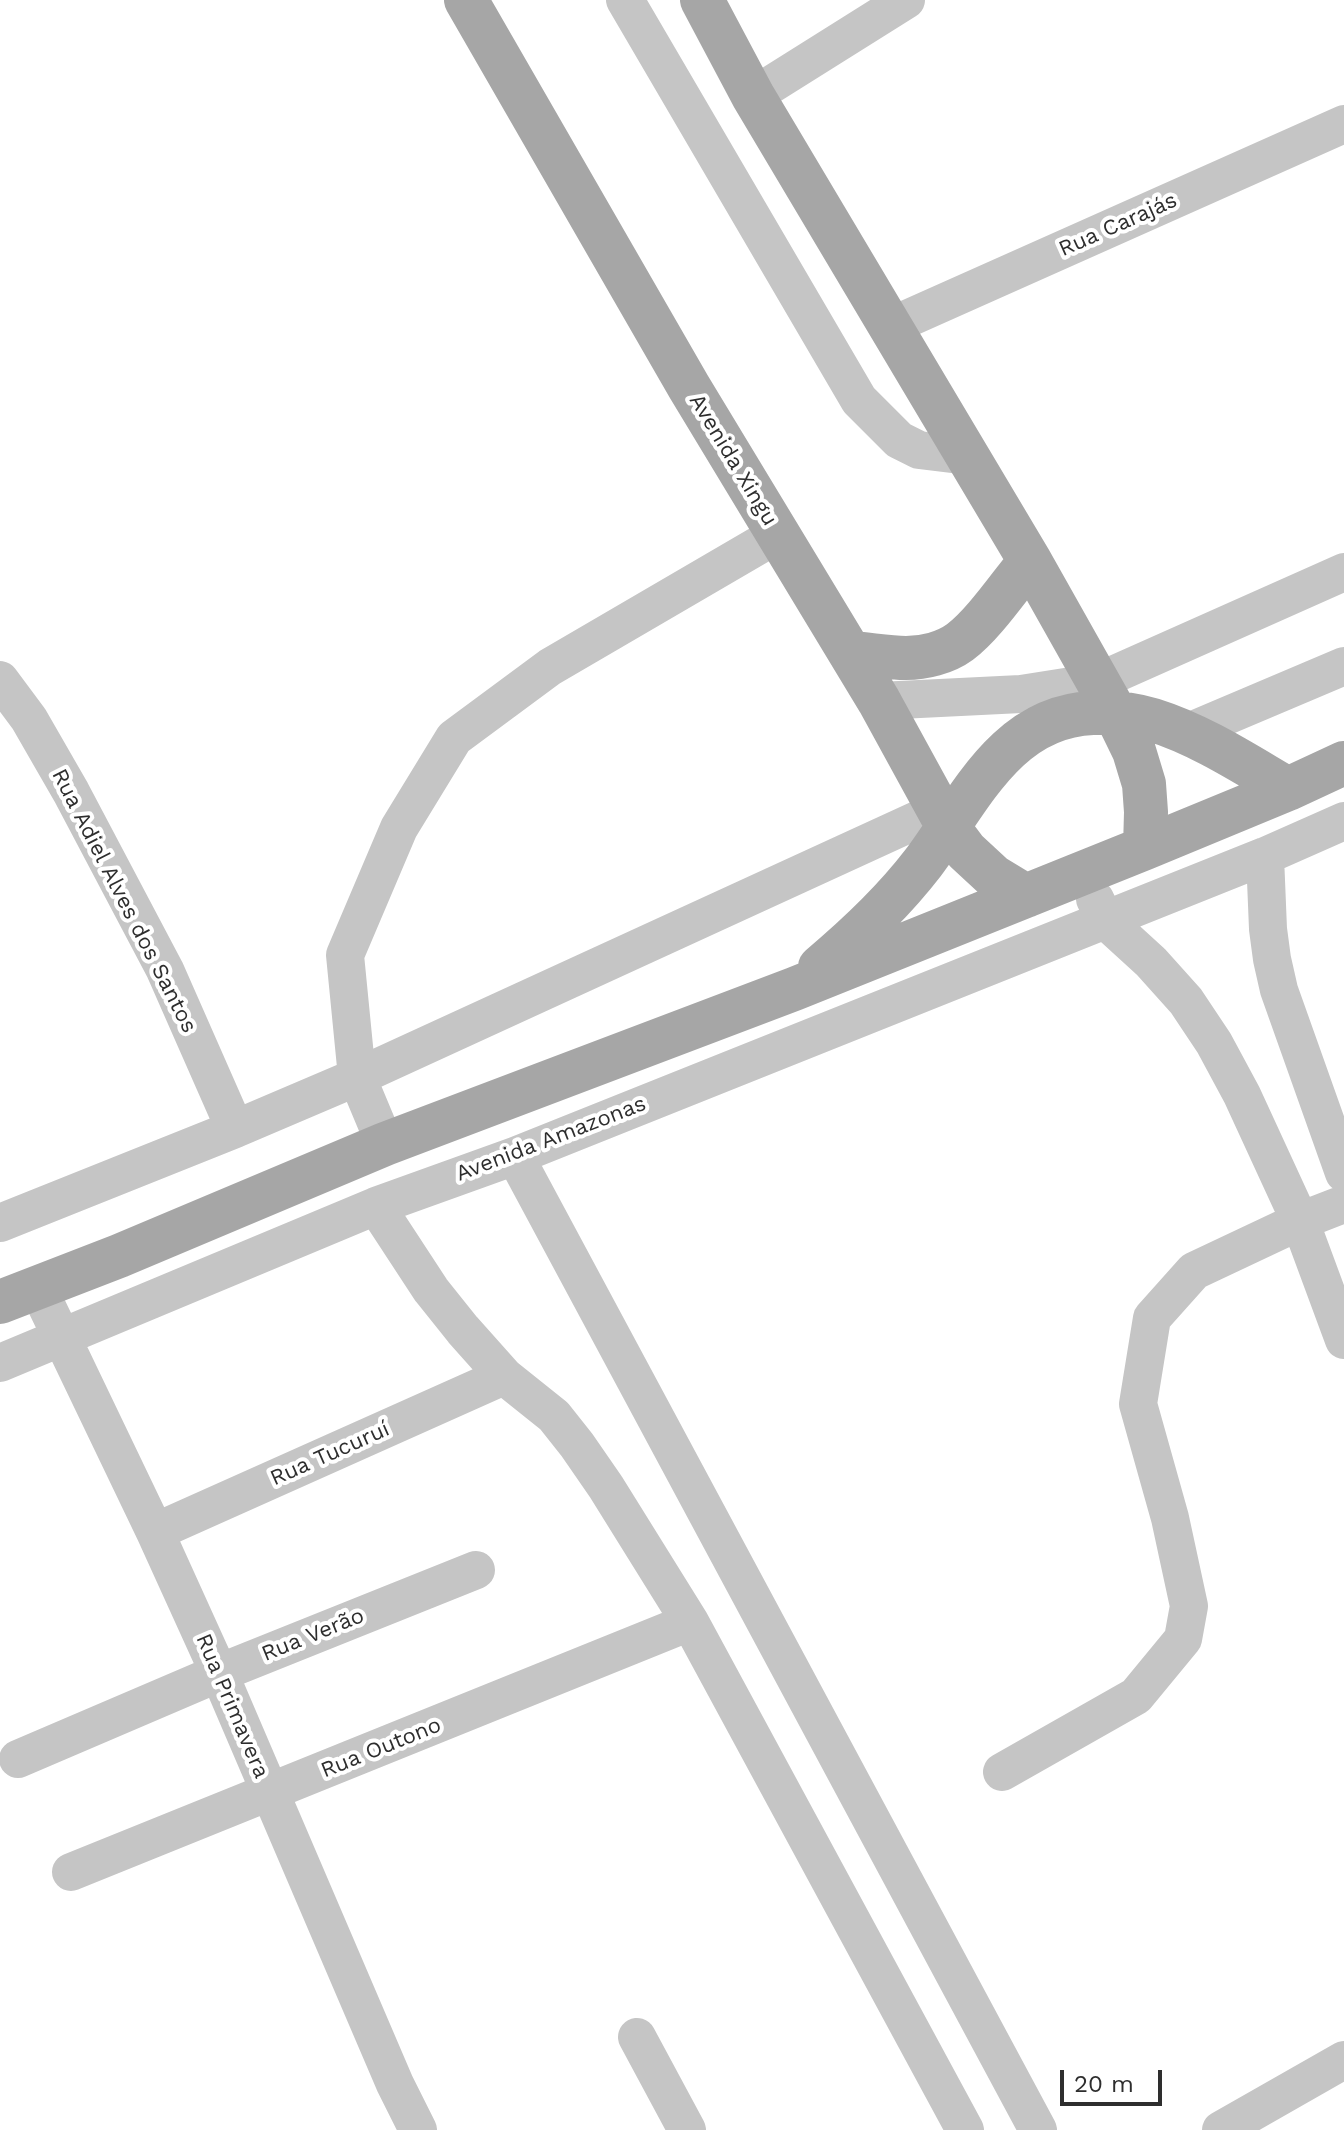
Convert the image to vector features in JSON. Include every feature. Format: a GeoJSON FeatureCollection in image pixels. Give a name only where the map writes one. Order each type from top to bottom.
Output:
{"type":"FeatureCollection","features":[{"type":"Feature","properties":{"kind":"main road","name":"Avenida Xingu"},"geometry":{"type":"LineString","coordinates":[[466,0],[689,387],[879,701],[944,818],[966,851],[993,876],[1026,896]]}},
{"type":"Feature","properties":{"kind":"main road"},"geometry":{"type":"LineString","coordinates":[[702,0],[753,96],[1030,561],[1106,697],[1134,751],[1144,784],[1145,848]]}},
{"type":"Feature","properties":{"kind":"main road"},"geometry":{"type":"LineString","coordinates":[[850,653],[906,658],[929,656],[947,650],[961,642],[990,611],[1030,561]]}},
{"type":"Feature","properties":{"kind":"main road"},"geometry":{"type":"LineString","coordinates":[[1106,697],[1186,733],[1288,789]]}},
{"type":"Feature","properties":{"kind":"main road"},"geometry":{"type":"LineString","coordinates":[[794,989],[883,909],[922,864],[944,818],[1014,743],[1042,724],[1072,714],[1106,697]]}},
{"type":"Feature","properties":{"kind":"main road"},"geometry":{"type":"LineString","coordinates":[[18,1294],[134,1250],[385,1144],[794,989],[1145,848],[1344,763]]}},
{"type":"Feature","properties":{"kind":"street"},"geometry":{"type":"LineString","coordinates":[[625,0],[859,400],[899,440],[919,450],[968,456]]}},
{"type":"Feature","properties":{"kind":"street"},"geometry":{"type":"LineString","coordinates":[[753,96],[906,0]]}},
{"type":"Feature","properties":{"kind":"street","name":"Rua Carajás"},"geometry":{"type":"LineString","coordinates":[[891,326],[1344,124]]}},
{"type":"Feature","properties":{"kind":"street"},"geometry":{"type":"LineString","coordinates":[[385,1144],[357,1077],[345,955],[399,828],[454,738],[550,667],[778,534]]}},
{"type":"Feature","properties":{"kind":"street"},"geometry":{"type":"LineString","coordinates":[[879,701],[1021,694],[1106,697],[1344,572]]}},
{"type":"Feature","properties":{"kind":"street"},"geometry":{"type":"LineString","coordinates":[[1186,733],[1344,666]]}},
{"type":"Feature","properties":{"kind":"street","name":"Rua Adiel Alves dos Santos"},"geometry":{"type":"LineString","coordinates":[[0,680],[29,719],[71,792],[165,970],[235,1129]]}},
{"type":"Feature","properties":{"kind":"street"},"geometry":{"type":"LineString","coordinates":[[0,1223],[357,1077],[944,818]]}},
{"type":"Feature","properties":{"kind":"street"},"geometry":{"type":"LineString","coordinates":[[1344,821],[1265,856],[1268,929],[1279,990],[1344,1173]]}},
{"type":"Feature","properties":{"kind":"street","name":"Avenida Amazonas"},"geometry":{"type":"LineString","coordinates":[[0,1363],[376,1206],[515,1156],[1265,856]]}},
{"type":"Feature","properties":{"kind":"street"},"geometry":{"type":"LineString","coordinates":[[1082,873],[1105,920],[1151,962],[1186,1001],[1214,1043],[1242,1095],[1300,1221],[1344,1340]]}},
{"type":"Feature","properties":{"kind":"street"},"geometry":{"type":"LineString","coordinates":[[515,1156],[1038,2130]]}},
{"type":"Feature","properties":{"kind":"street"},"geometry":{"type":"LineString","coordinates":[[1002,1772],[1136,1696],[1183,1639],[1189,1606],[1170,1518],[1138,1404],[1152,1318],[1194,1271],[1300,1221],[1344,1204]]}},
{"type":"Feature","properties":{"kind":"street"},"geometry":{"type":"LineString","coordinates":[[376,1206],[431,1290],[504,1376],[564,1426],[606,1487],[690,1622],[965,2130]]}},
{"type":"Feature","properties":{"kind":"street","name":"Rua Primavera"},"geometry":{"type":"LineString","coordinates":[[18,1294],[62,1338],[155,1532],[219,1673],[395,2084],[418,2130]]}},
{"type":"Feature","properties":{"kind":"street","name":"Rua Tucuruí"},"geometry":{"type":"LineString","coordinates":[[155,1532],[504,1376]]}},
{"type":"Feature","properties":{"kind":"street","name":"Rua Verão"},"geometry":{"type":"LineString","coordinates":[[18,1759],[219,1673],[476,1570]]}},
{"type":"Feature","properties":{"kind":"street","name":"Rua Outono"},"geometry":{"type":"LineString","coordinates":[[71,1872],[690,1622]]}},
{"type":"Feature","properties":{"kind":"street"},"geometry":{"type":"LineString","coordinates":[[637,2037],[687,2130]]}},
{"type":"Feature","properties":{"kind":"street"},"geometry":{"type":"LineString","coordinates":[[1221,2130],[1344,2060]]}}]}
